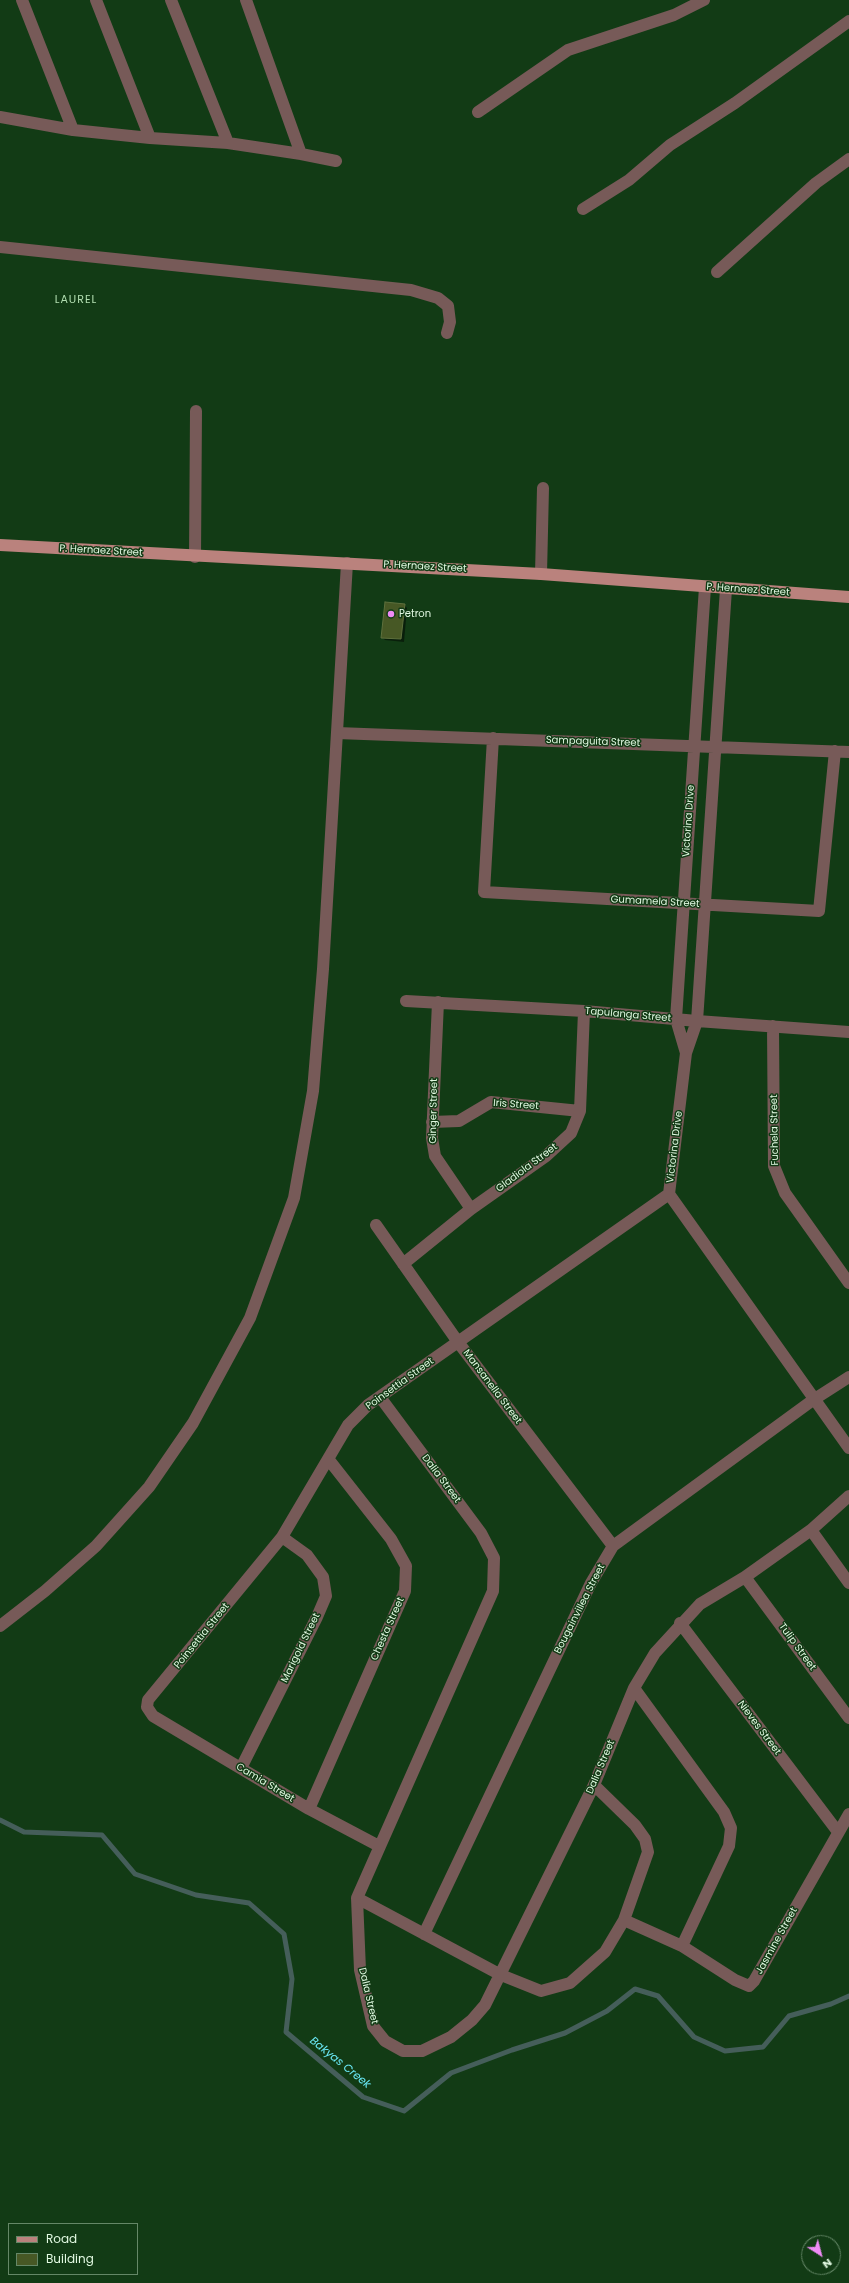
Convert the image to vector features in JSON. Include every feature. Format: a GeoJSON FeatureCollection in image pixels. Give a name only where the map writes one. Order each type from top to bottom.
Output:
{"type":"FeatureCollection","features":[{"type":"Feature","properties":{"kind":"main road","name":"P. Hernaez Street"},"geometry":{"type":"LineString","coordinates":[[0,545],[195,557],[347,563],[541,574],[849,597]]}},
{"type":"Feature","properties":{"kind":"street"},"geometry":{"type":"LineString","coordinates":[[22,0],[73,130]]}},
{"type":"Feature","properties":{"kind":"street"},"geometry":{"type":"LineString","coordinates":[[96,0],[150,138]]}},
{"type":"Feature","properties":{"kind":"street"},"geometry":{"type":"LineString","coordinates":[[171,0],[228,143]]}},
{"type":"Feature","properties":{"kind":"street"},"geometry":{"type":"LineString","coordinates":[[246,0],[301,154]]}},
{"type":"Feature","properties":{"kind":"street"},"geometry":{"type":"LineString","coordinates":[[478,112],[568,50],[674,15],[704,0]]}},
{"type":"Feature","properties":{"kind":"street"},"geometry":{"type":"LineString","coordinates":[[583,209],[629,180],[670,145],[735,103],[849,21]]}},
{"type":"Feature","properties":{"kind":"street"},"geometry":{"type":"LineString","coordinates":[[0,117],[73,130],[150,138],[228,143],[336,161]]}},
{"type":"Feature","properties":{"kind":"street"},"geometry":{"type":"LineString","coordinates":[[717,272],[816,184],[849,160]]}},
{"type":"Feature","properties":{"kind":"street"},"geometry":{"type":"LineString","coordinates":[[0,247],[411,290],[438,298],[448,306],[450,322],[447,333]]}},
{"type":"Feature","properties":{"kind":"street"},"geometry":{"type":"LineString","coordinates":[[195,557],[196,412]]}},
{"type":"Feature","properties":{"kind":"street"},"geometry":{"type":"LineString","coordinates":[[541,574],[543,488]]}},
{"type":"Feature","properties":{"kind":"street"},"geometry":{"type":"LineString","coordinates":[[0,1626],[45,1591],[96,1546],[149,1487],[193,1423],[250,1318],[294,1198],[313,1090],[323,969],[347,563]]}},
{"type":"Feature","properties":{"kind":"street","name":"Victorina Drive"},"geometry":{"type":"LineString","coordinates":[[686,1053],[676,1020],[705,587]]}},
{"type":"Feature","properties":{"kind":"street","name":"Victorina Drive"},"geometry":{"type":"LineString","coordinates":[[669,1194],[686,1053],[697,1021],[726,589]]}},
{"type":"Feature","properties":{"kind":"street","name":"Sampaguita Street"},"geometry":{"type":"LineString","coordinates":[[337,733],[849,752]]}},
{"type":"Feature","properties":{"kind":"street","name":"Gumamela Street"},"geometry":{"type":"LineString","coordinates":[[493,738],[484,892],[820,911],[834,751]]}},
{"type":"Feature","properties":{"kind":"street","name":"Tapulanga Street"},"geometry":{"type":"LineString","coordinates":[[406,1001],[584,1011],[676,1020],[849,1032]]}},
{"type":"Feature","properties":{"kind":"street","name":"Ginger Street"},"geometry":{"type":"LineString","coordinates":[[438,1002],[432,1138],[435,1156],[471,1209]]}},
{"type":"Feature","properties":{"kind":"street","name":"Gladiola Street"},"geometry":{"type":"LineString","coordinates":[[403,1264],[471,1209],[546,1156],[571,1133],[580,1111],[584,1011]]}},
{"type":"Feature","properties":{"kind":"street","name":"Fuchela Street"},"geometry":{"type":"LineString","coordinates":[[773,1026],[774,1166],[785,1193],[849,1283]]}},
{"type":"Feature","properties":{"kind":"street","name":"Iris Street"},"geometry":{"type":"LineString","coordinates":[[432,1122],[458,1121],[491,1102],[580,1111]]}},
{"type":"Feature","properties":{"kind":"street"},"geometry":{"type":"LineString","coordinates":[[669,1194],[813,1400],[849,1448]]}},
{"type":"Feature","properties":{"kind":"street","name":"Poinsettia Street"},"geometry":{"type":"LineString","coordinates":[[153,1716],[147,1707],[148,1700],[282,1537],[301,1503],[329,1460],[348,1425],[368,1405],[669,1194]]}},
{"type":"Feature","properties":{"kind":"street","name":"Mansanella Street"},"geometry":{"type":"LineString","coordinates":[[376,1225],[458,1342],[613,1546]]}},
{"type":"Feature","properties":{"kind":"street","name":"Bougainvillea Street"},"geometry":{"type":"LineString","coordinates":[[424,1934],[591,1583],[613,1546],[813,1400],[849,1377]]}},
{"type":"Feature","properties":{"kind":"street","name":"Dalia Street"},"geometry":{"type":"LineString","coordinates":[[380,1397],[482,1533],[494,1558],[493,1591],[357,1898],[360,1970],[373,2026],[386,2041],[403,2051],[422,2051],[451,2037],[472,2020],[485,2005],[594,1785],[634,1688],[655,1653],[680,1623],[700,1604],[745,1577],[811,1530],[849,1496]]}},
{"type":"Feature","properties":{"kind":"street","name":"Chesta Street"},"geometry":{"type":"LineString","coordinates":[[309,1809],[405,1591],[406,1566],[391,1539],[329,1460]]}},
{"type":"Feature","properties":{"kind":"street"},"geometry":{"type":"LineString","coordinates":[[811,1530],[849,1583]]}},
{"type":"Feature","properties":{"kind":"street","name":"Marigold Street"},"geometry":{"type":"LineString","coordinates":[[241,1768],[317,1617],[326,1596],[323,1577],[307,1555],[282,1537]]}},
{"type":"Feature","properties":{"kind":"street","name":"Tulip Street"},"geometry":{"type":"LineString","coordinates":[[745,1577],[849,1718]]}},
{"type":"Feature","properties":{"kind":"street","name":"Nieves Street"},"geometry":{"type":"LineString","coordinates":[[680,1623],[838,1832]]}},
{"type":"Feature","properties":{"kind":"street"},"geometry":{"type":"LineString","coordinates":[[634,1688],[724,1812],[731,1828],[729,1846],[682,1946]]}},
{"type":"Feature","properties":{"kind":"street","name":"Camia Street"},"geometry":{"type":"LineString","coordinates":[[153,1716],[309,1809],[379,1846]]}},
{"type":"Feature","properties":{"kind":"street"},"geometry":{"type":"LineString","coordinates":[[357,1898],[501,1975],[541,1991],[570,1983],[605,1952],[624,1920],[648,1852],[646,1839],[635,1825],[594,1785]]}},
{"type":"Feature","properties":{"kind":"street","name":"Jasmine Street"},"geometry":{"type":"LineString","coordinates":[[624,1920],[682,1946],[735,1980],[749,1986],[754,1981],[849,1814]]}},
{"type":"Feature","properties":{"kind":"building"},"geometry":{"type":"Polygon","coordinates":[[[385,602],[405,604],[401,639],[381,638],[385,602]]]}},
{"type":"Feature","properties":{"kind":"waterway","name":"Bakyas Creek"},"geometry":{"type":"LineString","coordinates":[[0,1820],[24,1832],[102,1835],[135,1874],[196,1895],[249,1903],[284,1934],[292,1979],[286,2032],[363,2097],[404,2111],[451,2073],[512,2050],[565,2033],[607,2011],[635,1989],[658,1996],[694,2037],[725,2051],[763,2047],[789,2016],[831,2004],[849,1996]]}},
{"type":"Feature","properties":{"kind":"place","name":"Petron"},"geometry":{"type":"Point","coordinates":[391,614]}},
{"type":"Feature","properties":{"kind":"district","name":"LAUREL"},"geometry":{"type":"Point","coordinates":[76,300]}}]}
